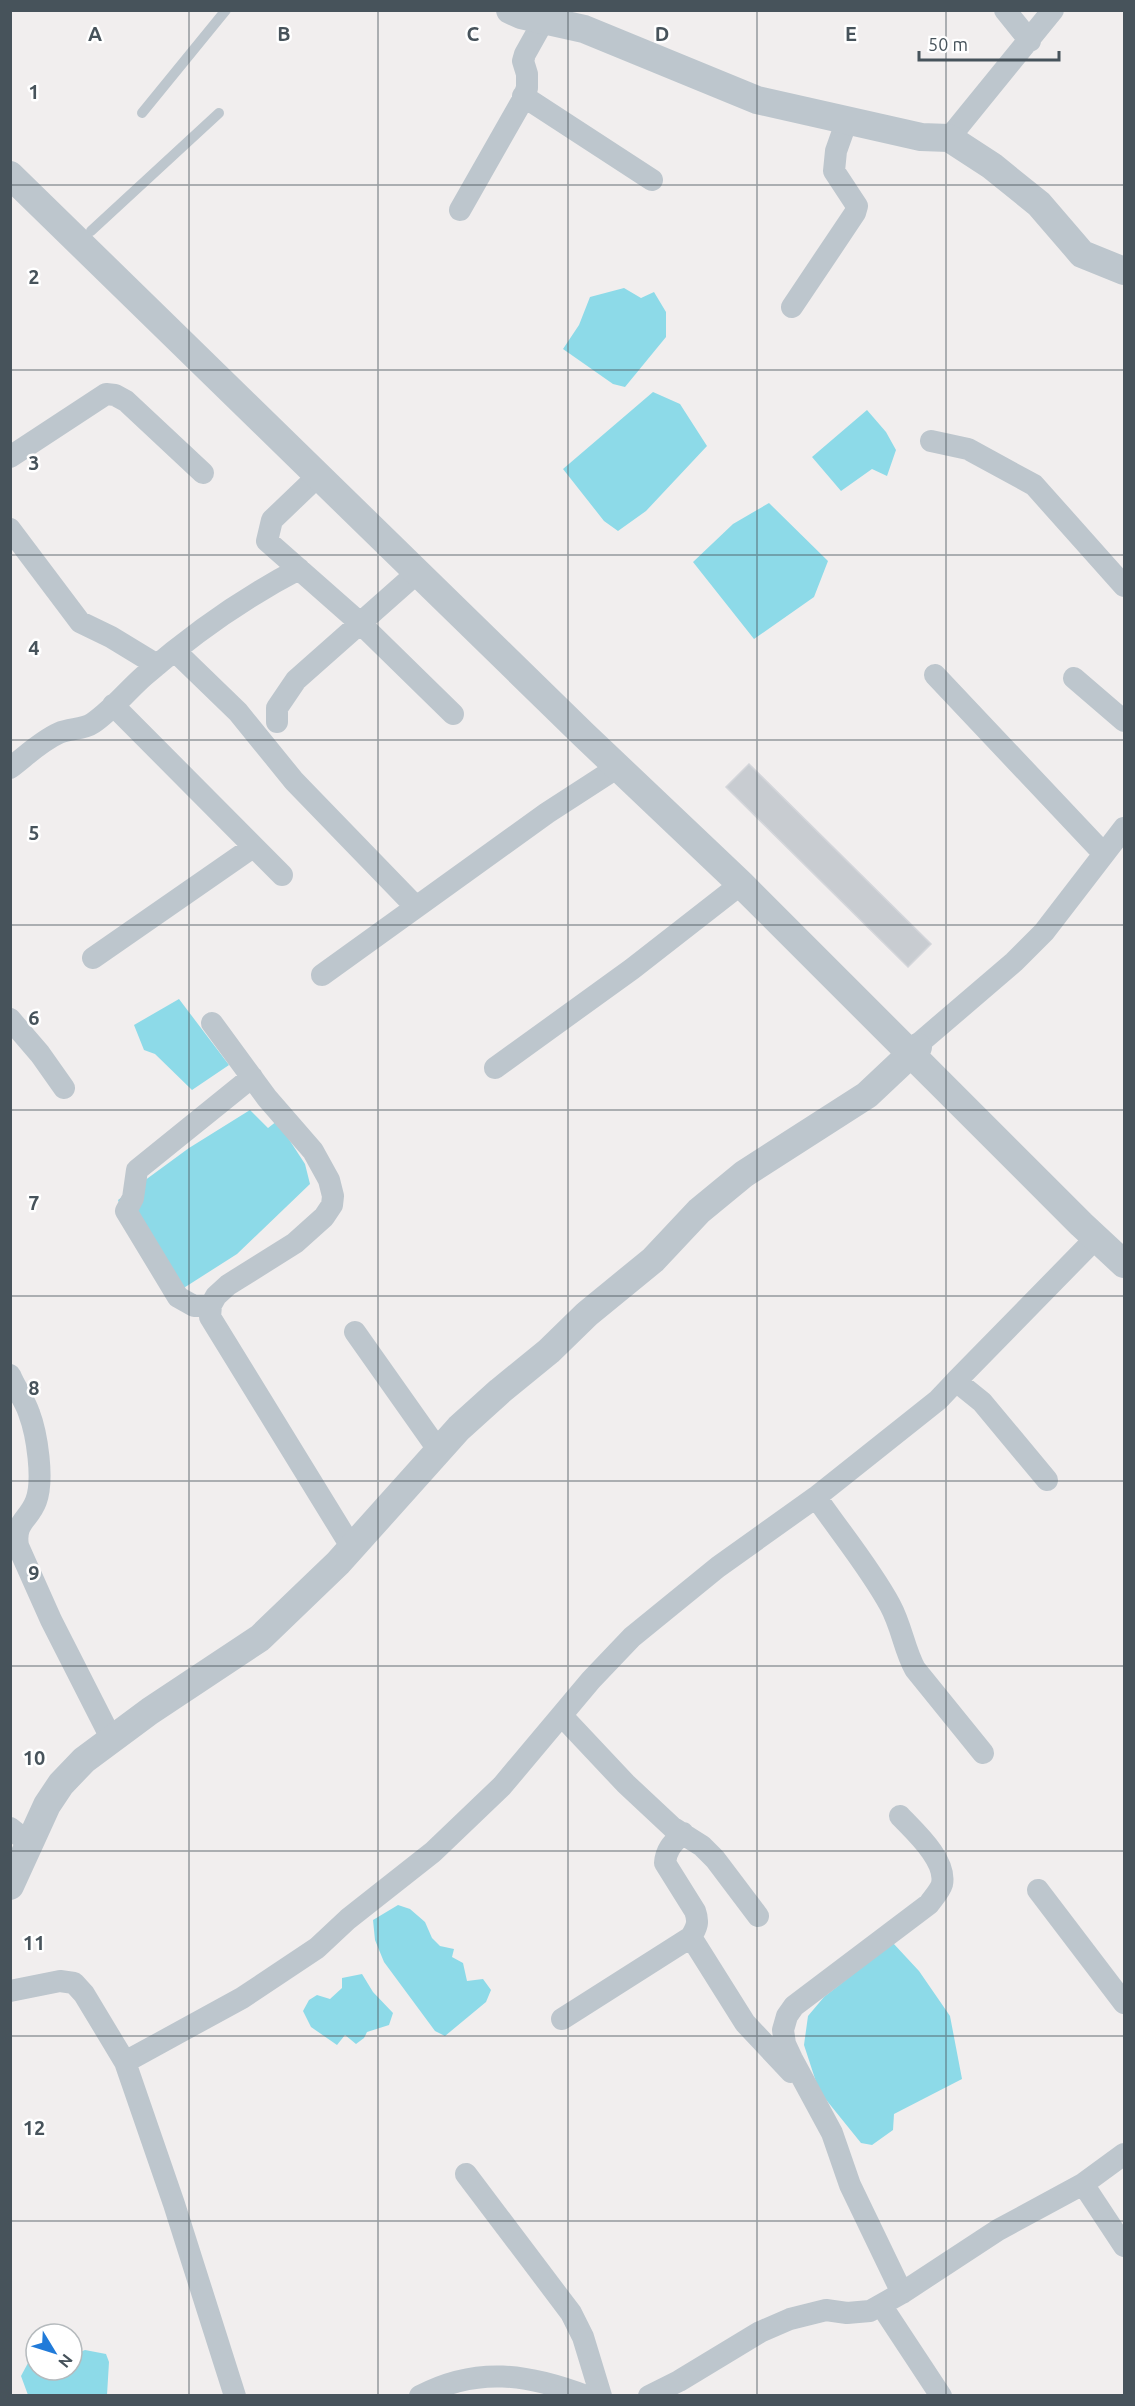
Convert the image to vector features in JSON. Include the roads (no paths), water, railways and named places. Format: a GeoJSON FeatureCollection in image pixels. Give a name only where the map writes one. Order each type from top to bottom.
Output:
{"type":"FeatureCollection","features":[{"type":"Feature","properties":{"kind":"street"},"geometry":{"type":"LineString","coordinates":[[510,10],[613,39],[666,64],[757,100],[921,137],[949,138],[992,166],[1039,204],[1082,254],[1122,267]]}},
{"type":"Feature","properties":{"kind":"street"},"geometry":{"type":"LineString","coordinates":[[1005,10],[1030,40]]}},
{"type":"Feature","properties":{"kind":"street"},"geometry":{"type":"LineString","coordinates":[[949,138],[1053,10]]}},
{"type":"Feature","properties":{"kind":"street"},"geometry":{"type":"LineString","coordinates":[[460,210],[523,96],[527,80],[525,54],[544,20]]}},
{"type":"Feature","properties":{"kind":"street"},"geometry":{"type":"LineString","coordinates":[[523,96],[652,180]]}},
{"type":"Feature","properties":{"kind":"street"},"geometry":{"type":"LineString","coordinates":[[792,307],[855,213],[857,206],[834,171],[836,151],[847,120]]}},
{"type":"Feature","properties":{"kind":"street"},"geometry":{"type":"LineString","coordinates":[[10,153],[91,231],[418,572],[618,767],[915,1049],[1125,1241]]}},
{"type":"Feature","properties":{"kind":"street"},"geometry":{"type":"LineString","coordinates":[[10,175],[336,484],[544,675],[768,889],[915,1049],[1096,1238],[1125,1264]]}},
{"type":"Feature","properties":{"kind":"street"},"geometry":{"type":"LineString","coordinates":[[10,457],[106,394],[115,395],[126,401],[203,473]]}},
{"type":"Feature","properties":{"kind":"street"},"geometry":{"type":"LineString","coordinates":[[931,441],[968,449],[1034,484],[1125,585]]}},
{"type":"Feature","properties":{"kind":"street"},"geometry":{"type":"LineString","coordinates":[[336,484],[272,520],[267,541],[360,623],[453,714]]}},
{"type":"Feature","properties":{"kind":"street"},"geometry":{"type":"LineString","coordinates":[[10,529],[80,622],[111,637],[166,658],[238,712],[294,781],[416,907]]}},
{"type":"Feature","properties":{"kind":"street"},"geometry":{"type":"LineString","coordinates":[[10,768],[50,738],[62,732],[82,729],[94,723],[166,658],[254,593],[298,569]]}},
{"type":"Feature","properties":{"kind":"street"},"geometry":{"type":"LineString","coordinates":[[277,722],[277,708],[296,680],[418,572]]}},
{"type":"Feature","properties":{"kind":"street"},"geometry":{"type":"LineString","coordinates":[[935,675],[1104,854]]}},
{"type":"Feature","properties":{"kind":"street"},"geometry":{"type":"LineString","coordinates":[[1074,678],[1125,721]]}},
{"type":"Feature","properties":{"kind":"street"},"geometry":{"type":"LineString","coordinates":[[113,705],[282,875]]}},
{"type":"Feature","properties":{"kind":"street"},"geometry":{"type":"LineString","coordinates":[[322,975],[547,813],[618,767]]}},
{"type":"Feature","properties":{"kind":"street"},"geometry":{"type":"LineString","coordinates":[[10,1886],[20,1835],[47,1805],[61,1784],[84,1760],[111,1738],[260,1638],[352,1548],[459,1428],[500,1390],[549,1351],[586,1314],[653,1260],[708,1204],[744,1174],[867,1095],[1044,932],[1125,828]]}},
{"type":"Feature","properties":{"kind":"street"},"geometry":{"type":"LineString","coordinates":[[93,958],[253,846]]}},
{"type":"Feature","properties":{"kind":"street"},"geometry":{"type":"LineString","coordinates":[[495,1068],[632,969],[741,884]]}},
{"type":"Feature","properties":{"kind":"street"},"geometry":{"type":"LineString","coordinates":[[10,1019],[40,1054],[64,1088]]}},
{"type":"Feature","properties":{"kind":"street"},"geometry":{"type":"LineString","coordinates":[[212,1023],[252,1077],[313,1151],[329,1180],[333,1196],[332,1205],[324,1217],[295,1243],[228,1285],[216,1296],[211,1305],[210,1317],[352,1548]]}},
{"type":"Feature","properties":{"kind":"street"},"geometry":{"type":"LineString","coordinates":[[211,1305],[195,1306],[178,1297],[126,1210],[133,1198],[136,1170],[252,1077]]}},
{"type":"Feature","properties":{"kind":"street"},"geometry":{"type":"LineString","coordinates":[[125,2062],[242,1998],[317,1948],[348,1919],[433,1852],[502,1786],[591,1680],[632,1637],[718,1567],[816,1497],[938,1400],[1096,1238]]}},
{"type":"Feature","properties":{"kind":"street"},"geometry":{"type":"LineString","coordinates":[[354,1332],[439,1451]]}},
{"type":"Feature","properties":{"kind":"street"},"geometry":{"type":"LineString","coordinates":[[10,1375],[29,1412],[38,1452],[36,1502],[19,1525],[16,1535],[18,1546],[51,1620],[111,1738]]}},
{"type":"Feature","properties":{"kind":"street"},"geometry":{"type":"LineString","coordinates":[[956,1381],[982,1402],[1047,1480]]}},
{"type":"Feature","properties":{"kind":"street"},"geometry":{"type":"LineString","coordinates":[[816,1497],[888,1602],[900,1625],[907,1655],[915,1669],[983,1753]]}},
{"type":"Feature","properties":{"kind":"street"},"geometry":{"type":"LineString","coordinates":[[562,1716],[626,1784],[672,1827],[702,1846],[715,1859],[758,1916]]}},
{"type":"Feature","properties":{"kind":"street"},"geometry":{"type":"LineString","coordinates":[[900,1816],[928,1844],[943,1878],[941,1887],[929,1904],[795,2006],[787,2016],[783,2030],[785,2044],[832,2133],[850,2185],[902,2293]]}},
{"type":"Feature","properties":{"kind":"street"},"geometry":{"type":"LineString","coordinates":[[562,2019],[691,1937],[697,1928],[698,1920],[665,1863],[666,1854],[682,1833]]}},
{"type":"Feature","properties":{"kind":"street"},"geometry":{"type":"LineString","coordinates":[[1038,1890],[1125,2003]]}},
{"type":"Feature","properties":{"kind":"street"},"geometry":{"type":"LineString","coordinates":[[691,1937],[745,2024],[806,2087]]}},
{"type":"Feature","properties":{"kind":"street"},"geometry":{"type":"LineString","coordinates":[[10,1991],[60,1981],[74,1983],[84,1994],[125,2062],[174,2204],[235,2396]]}},
{"type":"Feature","properties":{"kind":"street"},"geometry":{"type":"LineString","coordinates":[[649,2396],[679,2381],[760,2332],[790,2319],[826,2310],[847,2313],[870,2312],[998,2230],[1083,2184],[1125,2154]]}},
{"type":"Feature","properties":{"kind":"street"},"geometry":{"type":"LineString","coordinates":[[466,2174],[571,2313],[582,2337],[601,2396]]}},
{"type":"Feature","properties":{"kind":"street"},"geometry":{"type":"LineString","coordinates":[[1083,2184],[1125,2246]]}},
{"type":"Feature","properties":{"kind":"street"},"geometry":{"type":"LineString","coordinates":[[881,2306],[941,2396]]}},
{"type":"Feature","properties":{"kind":"street"},"geometry":{"type":"LineString","coordinates":[[420,2396],[455,2380],[483,2375],[536,2380],[586,2396]]}},
{"type":"Feature","properties":{"kind":"lane"},"geometry":{"type":"LineString","coordinates":[[142,113],[226,10]]}},
{"type":"Feature","properties":{"kind":"lane"},"geometry":{"type":"LineString","coordinates":[[91,231],[219,113]]}},
{"type":"Feature","properties":{"kind":"water"},"geometry":{"type":"Polygon","coordinates":[[[624,288],[641,298],[654,292],[666,312],[666,337],[625,387],[613,384],[563,349],[579,325],[590,297],[624,288]]]}},
{"type":"Feature","properties":{"kind":"water"},"geometry":{"type":"Polygon","coordinates":[[[653,392],[680,404],[707,446],[646,511],[618,531],[604,521],[563,469],[653,392]]]}},
{"type":"Feature","properties":{"kind":"water"},"geometry":{"type":"Polygon","coordinates":[[[867,410],[886,432],[896,450],[887,476],[872,469],[841,491],[812,457],[867,410]]]}},
{"type":"Feature","properties":{"kind":"water"},"geometry":{"type":"Polygon","coordinates":[[[769,503],[828,561],[814,597],[754,639],[693,562],[733,524],[769,503]]]}},
{"type":"Feature","properties":{"kind":"water"},"geometry":{"type":"Polygon","coordinates":[[[179,999],[229,1065],[192,1090],[155,1054],[144,1050],[134,1025],[179,999]]]}},
{"type":"Feature","properties":{"kind":"water"},"geometry":{"type":"Polygon","coordinates":[[[250,1110],[268,1128],[277,1121],[305,1164],[310,1184],[237,1254],[179,1291],[127,1223],[118,1200],[189,1148],[250,1110]]]}},
{"type":"Feature","properties":{"kind":"water"},"geometry":{"type":"Polygon","coordinates":[[[398,1905],[410,1909],[425,1922],[432,1938],[440,1946],[454,1949],[452,1957],[463,1963],[467,1981],[483,1979],[491,1990],[486,2002],[445,2036],[435,2031],[384,1962],[375,1940],[373,1920],[398,1905]]]}},
{"type":"Feature","properties":{"kind":"water"},"geometry":{"type":"Polygon","coordinates":[[[893,1943],[919,1971],[950,2016],[962,2079],[894,2114],[893,2130],[872,2145],[861,2143],[819,2091],[804,2045],[808,2016],[824,1997],[893,1943]]]}},
{"type":"Feature","properties":{"kind":"water"},"geometry":{"type":"Polygon","coordinates":[[[362,1974],[373,1992],[393,2013],[389,2025],[367,2032],[364,2038],[356,2044],[345,2035],[337,2045],[311,2027],[303,2011],[309,2000],[317,1995],[330,1999],[342,1988],[342,1978],[362,1974]]]}},
{"type":"Feature","properties":{"kind":"water"},"geometry":{"type":"Polygon","coordinates":[[[84,2350],[106,2354],[109,2362],[107,2395],[28,2395],[21,2376],[24,2370],[24,2382],[84,2382],[84,2350]]]}}]}
